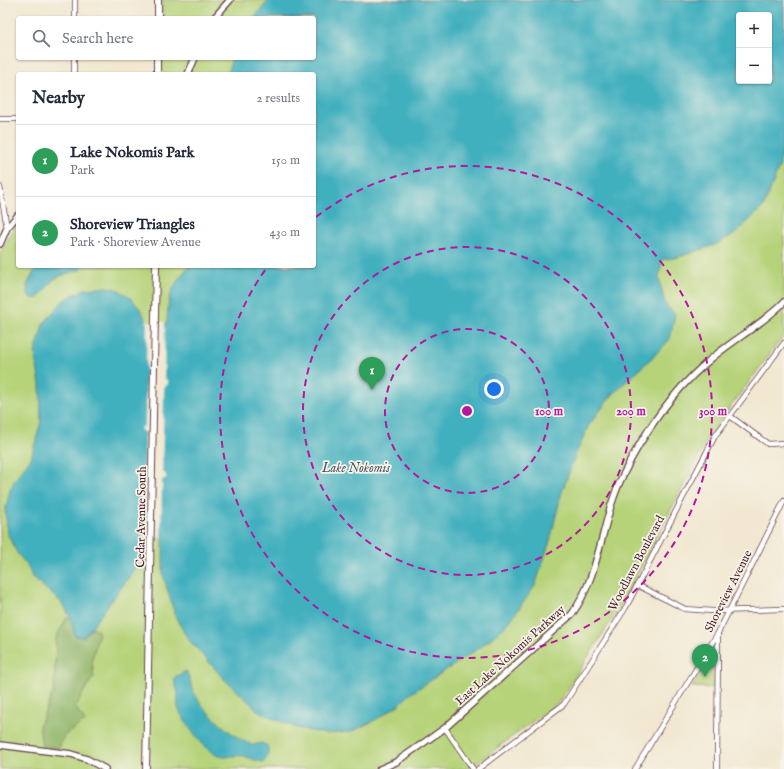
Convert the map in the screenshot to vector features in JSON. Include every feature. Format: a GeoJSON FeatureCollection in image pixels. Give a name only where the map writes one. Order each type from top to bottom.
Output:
{"type":"FeatureCollection","features":[{"type":"Feature","properties":{"kind":"main road"},"geometry":{"type":"LineString","coordinates":[[158,0],[158,16]]}},
{"type":"Feature","properties":{"kind":"main road"},"geometry":{"type":"LineString","coordinates":[[157,72],[158,60]]}},
{"type":"Feature","properties":{"kind":"main road","name":"Cedar Avenue South"},"geometry":{"type":"LineString","coordinates":[[146,769],[156,268]]}},
{"type":"Feature","properties":{"kind":"street"},"geometry":{"type":"LineString","coordinates":[[75,0],[75,16]]}},
{"type":"Feature","properties":{"kind":"street"},"geometry":{"type":"LineString","coordinates":[[216,16],[230,0]]}},
{"type":"Feature","properties":{"kind":"street"},"geometry":{"type":"LineString","coordinates":[[74,60],[74,72]]}},
{"type":"Feature","properties":{"kind":"street"},"geometry":{"type":"LineString","coordinates":[[189,72],[194,60]]}},
{"type":"Feature","properties":{"kind":"street"},"geometry":{"type":"LineString","coordinates":[[0,119],[16,119]]}},
{"type":"Feature","properties":{"kind":"street"},"geometry":{"type":"LineString","coordinates":[[0,187],[7,228]]}},
{"type":"Feature","properties":{"kind":"street"},"geometry":{"type":"LineString","coordinates":[[0,244],[7,228],[16,217]]}},
{"type":"Feature","properties":{"kind":"street","name":"East Lake Nokomis Parkway"},"geometry":{"type":"LineString","coordinates":[[380,769],[396,762],[445,728],[497,683],[572,614],[589,582],[610,508],[622,476],[648,431],[669,402],[706,363],[746,334],[784,302]]}},
{"type":"Feature","properties":{"kind":"street","name":"Woodlawn Boulevard"},"geometry":{"type":"LineString","coordinates":[[478,769],[564,704],[626,607],[702,457],[715,436],[784,343]]}},
{"type":"Feature","properties":{"kind":"street"},"geometry":{"type":"LineString","coordinates":[[730,416],[768,444],[784,443]]}},
{"type":"Feature","properties":{"kind":"street","name":"Shoreview Avenue"},"geometry":{"type":"LineString","coordinates":[[635,769],[718,633],[784,501]]}},
{"type":"Feature","properties":{"kind":"street"},"geometry":{"type":"LineString","coordinates":[[637,585],[685,609],[701,611],[784,609]]}},
{"type":"Feature","properties":{"kind":"street"},"geometry":{"type":"LineString","coordinates":[[717,769],[718,633]]}},
{"type":"Feature","properties":{"kind":"street"},"geometry":{"type":"LineString","coordinates":[[445,728],[473,769]]}},
{"type":"Feature","properties":{"kind":"street"},"geometry":{"type":"LineString","coordinates":[[0,745],[71,754],[87,759],[105,769]]}},
{"type":"Feature","properties":{"kind":"green space","name":"Lake Nokomis"},"geometry":{"type":"Polygon","coordinates":[[[162,0],[784,0],[784,335],[711,433],[620,607],[560,701],[469,769],[0,769],[0,253],[16,225],[16,268],[316,268],[316,72],[161,72],[162,60],[316,60],[316,16],[162,16],[162,0]]]}},
{"type":"Feature","properties":{"kind":"green space"},"geometry":{"type":"Polygon","coordinates":[[[67,617],[71,620],[76,636],[84,637],[93,627],[99,632],[92,660],[94,678],[75,707],[85,721],[64,736],[59,748],[42,746],[39,726],[54,690],[56,638],[67,617]]]}},
{"type":"Feature","properties":{"kind":"green space"},"geometry":{"type":"Polygon","coordinates":[[[706,663],[712,664],[713,688],[692,687],[706,663]]]}},
{"type":"Feature","properties":{"kind":"water","name":"Lake Nokomis"},"geometry":{"type":"Polygon","coordinates":[[[269,0],[784,0],[784,133],[780,165],[764,206],[735,234],[715,245],[679,257],[662,260],[659,278],[665,304],[675,314],[670,339],[613,394],[589,425],[575,456],[561,495],[550,541],[535,586],[508,624],[481,647],[410,694],[400,704],[377,719],[351,732],[326,734],[297,728],[261,713],[224,679],[188,639],[176,618],[163,575],[163,536],[161,534],[143,534],[140,559],[134,571],[84,637],[75,636],[71,620],[66,609],[60,601],[32,577],[27,565],[17,553],[8,535],[5,511],[10,490],[14,481],[31,458],[41,421],[40,385],[35,354],[43,324],[64,300],[85,289],[107,287],[117,289],[130,297],[141,310],[148,324],[165,325],[167,322],[168,304],[172,291],[187,268],[316,268],[316,72],[228,72],[231,60],[316,60],[316,16],[256,16],[269,0]]]}},
{"type":"Feature","properties":{"kind":"water"},"geometry":{"type":"Polygon","coordinates":[[[36,268],[82,268],[81,270],[54,279],[38,298],[32,298],[28,295],[27,285],[36,268]]]}},
{"type":"Feature","properties":{"kind":"water"},"geometry":{"type":"Polygon","coordinates":[[[186,671],[198,699],[219,723],[236,736],[252,745],[262,743],[268,746],[268,756],[264,762],[241,756],[219,756],[214,754],[201,743],[184,720],[178,707],[178,693],[175,677],[186,671]]]}},
{"type":"Feature","properties":{"kind":"pier"},"geometry":{"type":"Polygon","coordinates":[[[147,320],[149,322],[165,322],[164,378],[168,381],[168,384],[164,387],[162,472],[166,475],[166,478],[162,480],[161,537],[144,536],[143,540],[145,433],[141,430],[141,428],[145,425],[147,320]]]}},
{"type":"Feature","properties":{"kind":"place","name":"Lake Nokomis Park"},"geometry":{"type":"Point","coordinates":[372,390]}},
{"type":"Feature","properties":{"kind":"place","name":"Shoreview Triangles"},"geometry":{"type":"Point","coordinates":[705,677]}}]}
